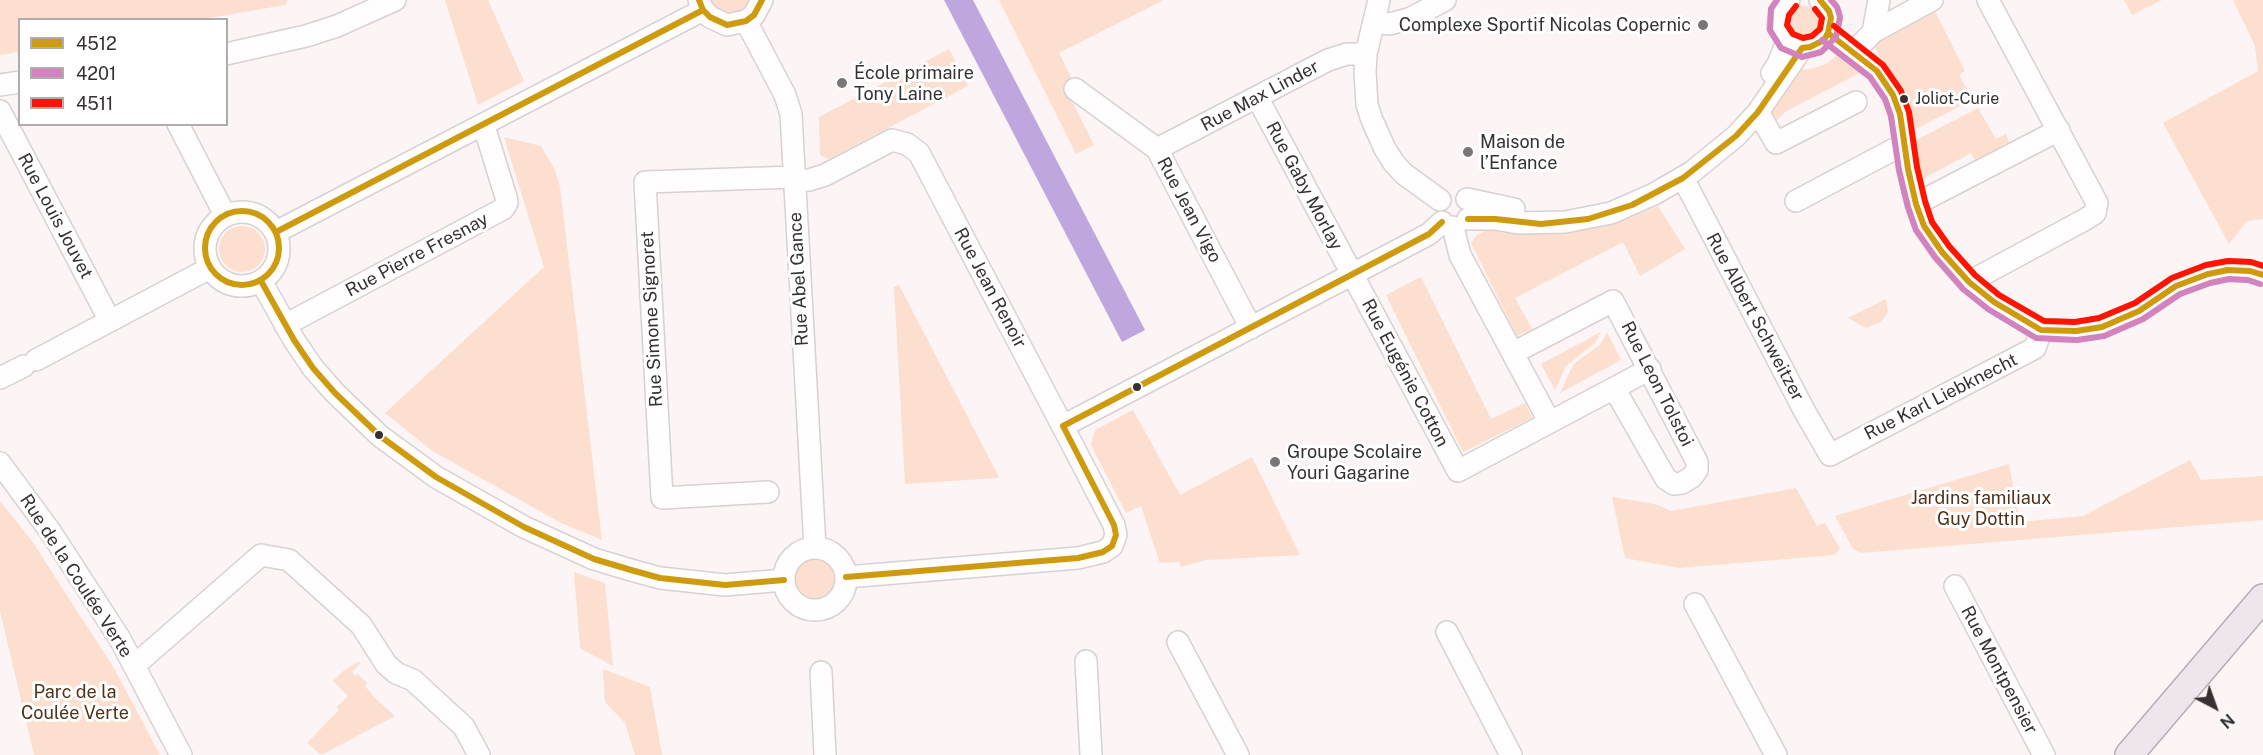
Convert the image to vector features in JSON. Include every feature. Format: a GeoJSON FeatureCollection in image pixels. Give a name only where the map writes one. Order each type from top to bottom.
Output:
{"type":"FeatureCollection","features":[{"type":"Feature","properties":{"kind":"main road"},"geometry":{"type":"LineString","coordinates":[[2129,755],[2263,598]]}},
{"type":"Feature","properties":{"kind":"street"},"geometry":{"type":"LineString","coordinates":[[228,54],[306,36],[337,26],[394,0]]}},
{"type":"Feature","properties":{"kind":"street"},"geometry":{"type":"LineString","coordinates":[[276,232],[484,126],[701,5],[710,17],[727,25],[746,21],[754,15],[762,0]]}},
{"type":"Feature","properties":{"kind":"street"},"geometry":{"type":"LineString","coordinates":[[1376,22],[1379,0]]}},
{"type":"Feature","properties":{"kind":"street"},"geometry":{"type":"LineString","coordinates":[[1386,0],[1366,54],[1367,105],[1384,149],[1404,174],[1440,200],[1437,214],[1457,217],[1541,224],[1588,219],[1632,205],[1683,178],[1712,158],[1736,136],[1758,112],[1795,45]]}},
{"type":"Feature","properties":{"kind":"street"},"geometry":{"type":"LineString","coordinates":[[1376,22],[1390,24],[1411,18],[1445,0]]}},
{"type":"Feature","properties":{"kind":"street"},"geometry":{"type":"LineString","coordinates":[[1789,0],[1780,11],[1778,27],[1795,45]]}},
{"type":"Feature","properties":{"kind":"street"},"geometry":{"type":"LineString","coordinates":[[1063,426],[1429,234],[1457,217],[1508,208],[1563,211],[1591,206],[1628,194],[1679,168],[1733,124],[1795,45],[1817,44],[1828,33],[1831,18],[1829,11],[1820,0]]}},
{"type":"Feature","properties":{"kind":"street"},"geometry":{"type":"LineString","coordinates":[[1873,32],[1879,0]]}},
{"type":"Feature","properties":{"kind":"street"},"geometry":{"type":"LineString","coordinates":[[1854,52],[1873,32],[1932,0]]}},
{"type":"Feature","properties":{"kind":"street"},"geometry":{"type":"LineString","coordinates":[[1969,282],[2086,219],[2095,213],[2097,203],[1988,0]]}},
{"type":"Feature","properties":{"kind":"street","name":"Rue Abel Gance"},"geometry":{"type":"LineString","coordinates":[[746,21],[785,95],[790,114],[815,548]]}},
{"type":"Feature","properties":{"kind":"street"},"geometry":{"type":"LineString","coordinates":[[1828,33],[1877,71],[1893,95],[1900,114],[1916,204],[1924,226],[1969,282],[2038,339],[2102,327],[2139,311],[2176,286],[2208,274],[2228,270],[2263,275]]}},
{"type":"Feature","properties":{"kind":"street","name":"Rue Max Linder"},"geometry":{"type":"LineString","coordinates":[[1157,149],[1328,60],[1347,54],[1366,54]]}},
{"type":"Feature","properties":{"kind":"street"},"geometry":{"type":"LineString","coordinates":[[0,85],[18,82]]}},
{"type":"Feature","properties":{"kind":"street","name":"Rue Jean Vigo"},"geometry":{"type":"LineString","coordinates":[[1075,89],[1157,149],[1251,328]]}},
{"type":"Feature","properties":{"kind":"street","name":"Rue Gaby Morlay"},"geometry":{"type":"LineString","coordinates":[[1257,97],[1351,275]]}},
{"type":"Feature","properties":{"kind":"street"},"geometry":{"type":"LineString","coordinates":[[1758,112],[1776,143],[1856,102]]}},
{"type":"Feature","properties":{"kind":"street","name":"Rue Louis Jouvet"},"geometry":{"type":"LineString","coordinates":[[0,111],[110,321]]}},
{"type":"Feature","properties":{"kind":"street"},"geometry":{"type":"LineString","coordinates":[[179,126],[225,215]]}},
{"type":"Feature","properties":{"kind":"street","name":"Rue Pierre Fresnay"},"geometry":{"type":"LineString","coordinates":[[285,325],[503,209],[507,203],[506,197],[484,126]]}},
{"type":"Feature","properties":{"kind":"street"},"geometry":{"type":"LineString","coordinates":[[1916,204],[2059,130]]}},
{"type":"Feature","properties":{"kind":"street","name":"Rue Jean Renoir"},"geometry":{"type":"LineString","coordinates":[[794,179],[809,180],[825,175],[892,140],[907,144],[919,153],[1063,426],[1114,525],[1116,535],[1112,546],[1103,552],[1078,558],[846,577]]}},
{"type":"Feature","properties":{"kind":"street"},"geometry":{"type":"LineString","coordinates":[[1796,201],[1904,144]]}},
{"type":"Feature","properties":{"kind":"street","name":"Rue Albert Schweitzer"},"geometry":{"type":"LineString","coordinates":[[1683,178],[1830,455]]}},
{"type":"Feature","properties":{"kind":"street","name":"Rue Simone Signoret"},"geometry":{"type":"LineString","coordinates":[[768,492],[662,498],[645,182],[794,179]]}},
{"type":"Feature","properties":{"kind":"street"},"geometry":{"type":"LineString","coordinates":[[237,211],[260,215],[276,232],[279,254],[276,265],[261,281],[250,286],[239,286],[218,277],[210,268],[205,245],[208,233],[215,222],[225,215],[237,211]]}},
{"type":"Feature","properties":{"kind":"street"},"geometry":{"type":"LineString","coordinates":[[1457,217],[1460,255],[1549,421],[1650,369]]}},
{"type":"Feature","properties":{"kind":"street"},"geometry":{"type":"LineString","coordinates":[[0,378],[210,268]]}},
{"type":"Feature","properties":{"kind":"street","name":"Rue Eugénie Cotton"},"geometry":{"type":"LineString","coordinates":[[1351,275],[1458,471],[1549,421]]}},
{"type":"Feature","properties":{"kind":"street"},"geometry":{"type":"LineString","coordinates":[[261,281],[285,325],[313,368],[335,393],[380,436],[436,477],[525,526],[594,559],[660,578],[725,585],[784,580]]}},
{"type":"Feature","properties":{"kind":"street","name":"Rue Leon Tolstoi"},"geometry":{"type":"LineString","coordinates":[[1513,353],[1613,301],[1697,462],[1697,470],[1692,477],[1682,483],[1674,484],[1666,479],[1614,388]]}},
{"type":"Feature","properties":{"kind":"street","name":"Rue Karl Liebknecht"},"geometry":{"type":"LineString","coordinates":[[1830,455],[2038,339]]}},
{"type":"Feature","properties":{"kind":"street","name":"Rue de la Coulée Verte"},"geometry":{"type":"LineString","coordinates":[[0,463],[50,531],[135,665],[181,755]]}},
{"type":"Feature","properties":{"kind":"street"},"geometry":{"type":"LineString","coordinates":[[815,548],[833,553],[840,560],[846,577],[842,596],[828,608],[818,610],[799,606],[791,599],[784,580],[785,570],[796,554],[805,549],[815,548]]}},
{"type":"Feature","properties":{"kind":"street"},"geometry":{"type":"LineString","coordinates":[[135,665],[261,555],[289,560],[361,625],[386,664],[413,680],[464,727],[479,755]]}},
{"type":"Feature","properties":{"kind":"street","name":"Rue Montpensier"},"geometry":{"type":"LineString","coordinates":[[1955,586],[2044,755]]}},
{"type":"Feature","properties":{"kind":"street"},"geometry":{"type":"LineString","coordinates":[[1695,604],[1776,755]]}},
{"type":"Feature","properties":{"kind":"street"},"geometry":{"type":"LineString","coordinates":[[1447,632],[1511,755]]}},
{"type":"Feature","properties":{"kind":"street"},"geometry":{"type":"LineString","coordinates":[[1178,642],[1238,755]]}},
{"type":"Feature","properties":{"kind":"street"},"geometry":{"type":"LineString","coordinates":[[1086,662],[1091,755]]}},
{"type":"Feature","properties":{"kind":"street"},"geometry":{"type":"LineString","coordinates":[[821,672],[825,755]]}},
{"type":"Feature","properties":{"kind":"green space"},"geometry":{"type":"Polygon","coordinates":[[[0,0],[288,0],[285,5],[210,18],[18,18],[18,52],[0,55],[0,0]]]}},
{"type":"Feature","properties":{"kind":"green space"},"geometry":{"type":"Polygon","coordinates":[[[445,0],[488,0],[524,81],[478,105],[445,0]]]}},
{"type":"Feature","properties":{"kind":"green space"},"geometry":{"type":"Polygon","coordinates":[[[708,0],[755,0],[738,17],[716,12],[708,0]]]}},
{"type":"Feature","properties":{"kind":"green space"},"geometry":{"type":"Polygon","coordinates":[[[999,0],[1164,0],[1059,53],[1074,83],[1065,87],[1094,145],[1076,154],[999,0]]]}},
{"type":"Feature","properties":{"kind":"green space"},"geometry":{"type":"Polygon","coordinates":[[[2124,0],[2162,0],[2132,15],[2124,0]]]}},
{"type":"Feature","properties":{"kind":"green space"},"geometry":{"type":"Polygon","coordinates":[[[2233,0],[2263,0],[2263,219],[2247,221],[2229,244],[2163,123],[2258,71],[2255,46],[2233,0]]]}},
{"type":"Feature","properties":{"kind":"green space"},"geometry":{"type":"Polygon","coordinates":[[[1803,5],[1814,9],[1818,14],[1820,26],[1814,37],[1793,38],[1786,18],[1797,6],[1803,5]]]}},
{"type":"Feature","properties":{"kind":"green space"},"geometry":{"type":"Polygon","coordinates":[[[1935,11],[1965,71],[1959,75],[1973,99],[1918,128],[1907,131],[1907,93],[1879,56],[1874,44],[1935,11]]]}},
{"type":"Feature","properties":{"kind":"green space"},"geometry":{"type":"Polygon","coordinates":[[[949,49],[968,86],[829,159],[820,155],[819,117],[949,49]]]}},
{"type":"Feature","properties":{"kind":"green space"},"geometry":{"type":"Polygon","coordinates":[[[1837,55],[1861,72],[1785,112],[1773,124],[1766,118],[1801,70],[1828,63],[1837,55]]]}},
{"type":"Feature","properties":{"kind":"green space"},"geometry":{"type":"Polygon","coordinates":[[[1978,108],[1996,139],[2006,134],[2009,142],[1975,160],[1971,153],[1915,183],[1909,144],[1978,108]]]}},
{"type":"Feature","properties":{"kind":"green space"},"geometry":{"type":"Polygon","coordinates":[[[504,137],[541,146],[555,170],[560,187],[602,540],[561,523],[431,450],[385,413],[544,267],[504,137]]]}},
{"type":"Feature","properties":{"kind":"green space"},"geometry":{"type":"Polygon","coordinates":[[[1658,206],[1685,249],[1640,276],[1623,242],[1515,298],[1532,329],[1517,336],[1471,243],[1477,235],[1487,230],[1515,234],[1561,234],[1630,218],[1658,206]]]}},
{"type":"Feature","properties":{"kind":"green space"},"geometry":{"type":"Polygon","coordinates":[[[242,226],[251,227],[259,232],[264,240],[264,258],[259,266],[251,271],[242,272],[233,271],[225,266],[220,258],[219,249],[220,240],[225,232],[233,227],[242,226]]]}},
{"type":"Feature","properties":{"kind":"green space"},"geometry":{"type":"Polygon","coordinates":[[[1421,277],[1491,419],[1525,403],[1532,418],[1463,452],[1386,295],[1421,277]]]}},
{"type":"Feature","properties":{"kind":"green space"},"geometry":{"type":"Polygon","coordinates":[[[899,285],[999,477],[905,484],[894,287],[899,285]]]}},
{"type":"Feature","properties":{"kind":"green space"},"geometry":{"type":"Polygon","coordinates":[[[1886,299],[1888,312],[1881,322],[1866,328],[1848,318],[1886,299]]]}},
{"type":"Feature","properties":{"kind":"green space"},"geometry":{"type":"Polygon","coordinates":[[[1601,332],[1595,343],[1566,366],[1555,390],[1541,364],[1601,332]]]}},
{"type":"Feature","properties":{"kind":"green space"},"geometry":{"type":"Polygon","coordinates":[[[1607,332],[1621,360],[1560,393],[1576,362],[1600,345],[1607,332]]]}},
{"type":"Feature","properties":{"kind":"green space"},"geometry":{"type":"Polygon","coordinates":[[[1133,410],[1180,495],[1252,457],[1300,555],[1206,560],[1181,567],[1179,562],[1160,563],[1141,506],[1126,513],[1091,445],[1095,430],[1133,410]]]}},
{"type":"Feature","properties":{"kind":"green space","name":"Jardins familiaux Guy Dottin"},"geometry":{"type":"Polygon","coordinates":[[[2190,460],[2201,480],[2263,476],[2263,520],[1861,553],[1853,549],[1835,516],[2009,464],[2020,522],[2083,516],[2190,460]]]}},
{"type":"Feature","properties":{"kind":"green space"},"geometry":{"type":"Polygon","coordinates":[[[1796,488],[1817,526],[1825,523],[1840,548],[1835,555],[1679,568],[1625,558],[1612,497],[1655,504],[1671,511],[1796,488]]]}},
{"type":"Feature","properties":{"kind":"green space","name":"Parc de la Coulée Verte"},"geometry":{"type":"Polygon","coordinates":[[[0,501],[32,541],[115,670],[160,755],[34,755],[0,611],[0,501]]]}},
{"type":"Feature","properties":{"kind":"green space"},"geometry":{"type":"Polygon","coordinates":[[[814,555],[831,562],[838,579],[831,596],[814,603],[797,596],[790,579],[797,562],[814,555]]]}},
{"type":"Feature","properties":{"kind":"green space"},"geometry":{"type":"Polygon","coordinates":[[[574,572],[605,583],[613,666],[580,648],[574,572]]]}},
{"type":"Feature","properties":{"kind":"green space"},"geometry":{"type":"Polygon","coordinates":[[[359,661],[360,664],[352,672],[355,676],[358,674],[367,683],[365,686],[375,698],[395,716],[321,755],[307,743],[339,710],[337,707],[348,696],[333,681],[359,661]]]}},
{"type":"Feature","properties":{"kind":"green space"},"geometry":{"type":"Polygon","coordinates":[[[603,669],[650,687],[662,755],[635,755],[625,723],[605,702],[603,669]]]}},
{"type":"Feature","properties":{"kind":"shaded area"},"geometry":{"type":"Polygon","coordinates":[[[944,0],[973,0],[1145,330],[1122,342],[944,0]]]}},
{"type":"Feature","properties":{"kind":"transit line","name":"4512"},"geometry":{"type":"LineString","coordinates":[[699,0],[703,10],[710,17],[727,25],[746,21],[754,15],[762,0]]}},
{"type":"Feature","properties":{"kind":"transit line","name":"4201"},"geometry":{"type":"LineString","coordinates":[[1777,0],[1771,9],[1770,30],[1781,48],[1802,57],[1821,52],[1836,37],[1840,17],[1837,7],[1831,0]]}},
{"type":"Feature","properties":{"kind":"transit line","name":"4512"},"geometry":{"type":"LineString","coordinates":[[1468,219],[1495,219],[1541,224],[1588,219],[1632,205],[1683,178],[1736,136],[1758,112],[1802,48],[1824,40],[1831,18],[1829,11],[1820,0]]}},
{"type":"Feature","properties":{"kind":"transit line","name":"4511"},"geometry":{"type":"LineString","coordinates":[[1796,6],[1789,15],[1787,25],[1793,34],[1803,38],[1812,36],[1820,29],[1822,18],[1815,9]]}},
{"type":"Feature","properties":{"kind":"transit line","name":"4512"},"geometry":{"type":"LineString","coordinates":[[276,232],[703,10]]}},
{"type":"Feature","properties":{"kind":"transit line","name":"4511"},"geometry":{"type":"LineString","coordinates":[[1834,26],[1883,65],[1901,91],[1909,112],[1917,167],[1925,201],[1932,222],[1949,246],[1975,275],[1999,295],[2044,321],[2075,322],[2099,318],[2135,303],[2172,278],[2206,265],[2228,261],[2251,262],[2263,266]]}},
{"type":"Feature","properties":{"kind":"transit line","name":"4512"},"geometry":{"type":"LineString","coordinates":[[1828,33],[1877,71],[1893,95],[1900,114],[1916,204],[1924,226],[1942,252],[1969,282],[1994,302],[2041,330],[2076,331],[2102,327],[2139,311],[2176,286],[2208,274],[2228,270],[2250,271],[2263,275]]}},
{"type":"Feature","properties":{"kind":"transit line","name":"4201"},"geometry":{"type":"LineString","coordinates":[[1822,40],[1870,77],[1885,99],[1891,116],[1899,170],[1908,207],[1916,230],[1935,257],[1963,289],[1988,309],[2036,338],[2077,340],[2104,336],[2143,319],[2180,294],[2210,283],[2229,279],[2248,280],[2260,284]]}},
{"type":"Feature","properties":{"kind":"transit line","name":"4512"},"geometry":{"type":"LineString","coordinates":[[235,211],[249,211],[263,217],[273,227],[279,241],[279,248],[277,262],[263,279],[249,285],[235,285],[221,279],[211,269],[205,255],[205,241],[211,227],[221,217],[235,211]]}},
{"type":"Feature","properties":{"kind":"transit line","name":"4512"},"geometry":{"type":"LineString","coordinates":[[1063,426],[1429,234],[1442,222]]}},
{"type":"Feature","properties":{"kind":"transit line","name":"4512"},"geometry":{"type":"LineString","coordinates":[[261,281],[294,340],[313,368],[335,393],[380,436],[436,477],[524,527],[594,559],[631,570],[660,578],[725,585],[784,580]]}},
{"type":"Feature","properties":{"kind":"transit line","name":"4512"},"geometry":{"type":"LineString","coordinates":[[1063,426],[1114,525],[1116,535],[1112,546]]}},
{"type":"Feature","properties":{"kind":"transit line","name":"4512"},"geometry":{"type":"LineString","coordinates":[[846,577],[1078,558],[1103,552],[1112,546]]}},
{"type":"Feature","properties":{"kind":"place","name":"Complexe Sportif Nicolas Copernic"},"geometry":{"type":"Point","coordinates":[1703,25]}},
{"type":"Feature","properties":{"kind":"place","name":"École primaire Tony Laine"},"geometry":{"type":"Point","coordinates":[842,83]}},
{"type":"Feature","properties":{"kind":"place","name":"Joliot-Curie"},"geometry":{"type":"Point","coordinates":[1904,99]}},
{"type":"Feature","properties":{"kind":"place","name":"Maison de l’Enfance"},"geometry":{"type":"Point","coordinates":[1468,152]}},
{"type":"Feature","properties":{"kind":"place","name":"Groupe Scolaire Youri Gagarine"},"geometry":{"type":"Point","coordinates":[1275,462]}}]}
